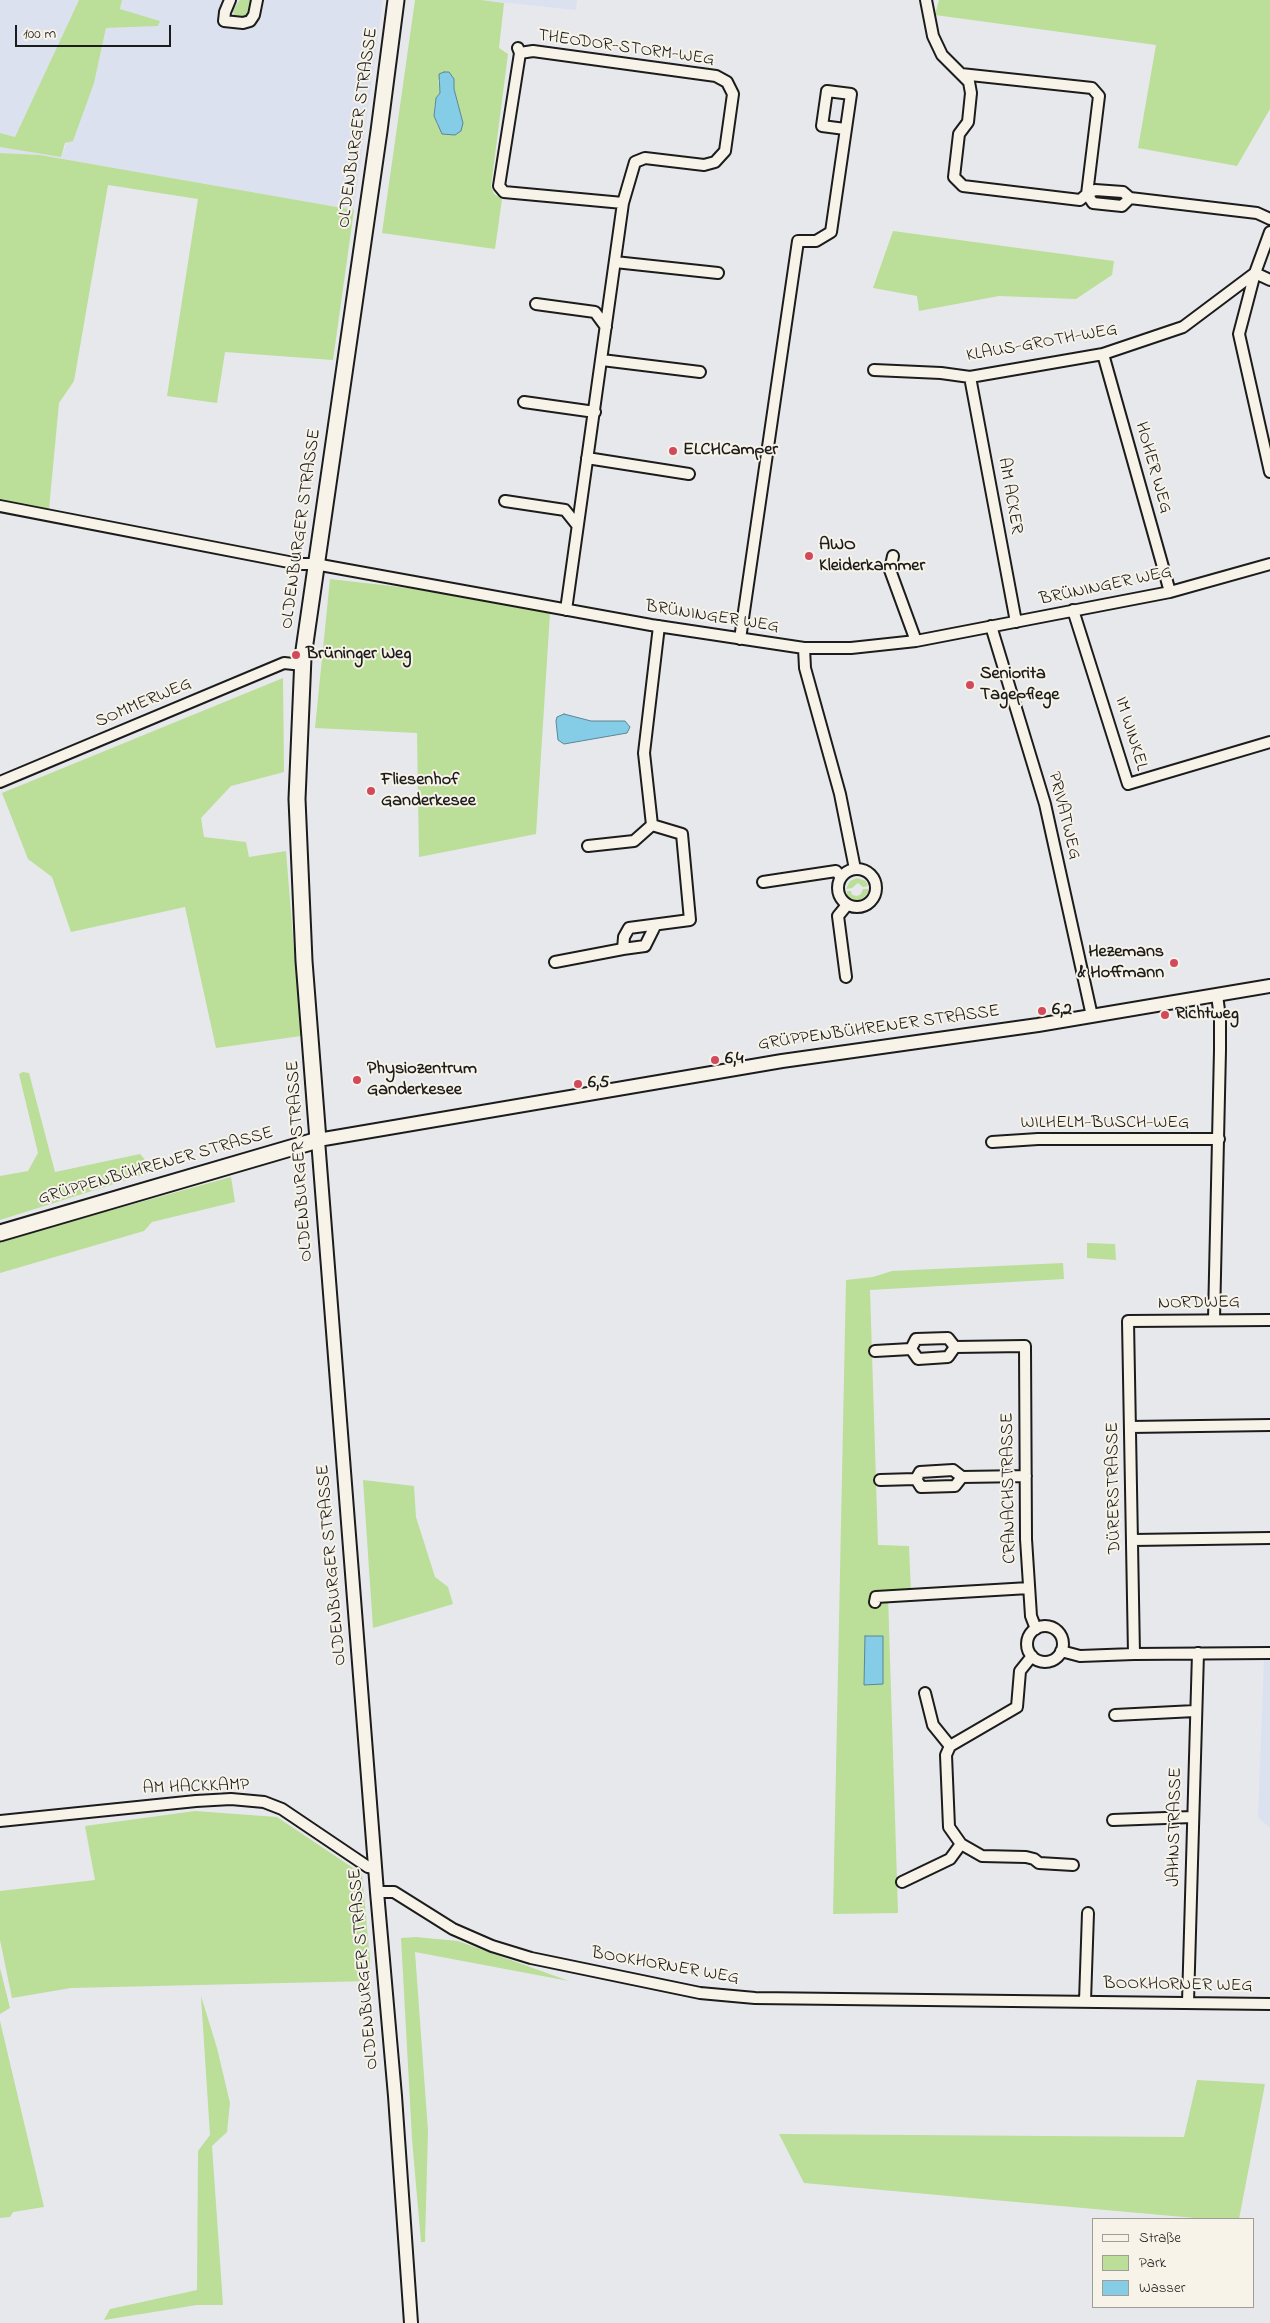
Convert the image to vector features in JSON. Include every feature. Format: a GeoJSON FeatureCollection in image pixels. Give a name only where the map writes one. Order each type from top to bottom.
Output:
{"type":"FeatureCollection","features":[{"type":"Feature","properties":{"kind":"main road","name":"OLDENBURGER STRASSE"},"geometry":{"type":"LineString","coordinates":[[318,1140],[304,961],[297,799],[303,665],[315,564],[379,131],[396,0]]}},
{"type":"Feature","properties":{"kind":"main road","name":"GRÜPPENBÜHRENER STRASSE"},"geometry":{"type":"LineString","coordinates":[[0,1232],[318,1140]]}},
{"type":"Feature","properties":{"kind":"street"},"geometry":{"type":"LineString","coordinates":[[230,0],[225,12],[224,21],[243,23],[250,21],[254,15],[257,0]]}},
{"type":"Feature","properties":{"kind":"street"},"geometry":{"type":"LineString","coordinates":[[926,0],[933,36],[942,55],[969,82],[971,93],[968,122],[959,134],[954,177],[964,186],[1080,200],[1087,194]]}},
{"type":"Feature","properties":{"kind":"street","name":"THEODOR-STORM-WEG"},"geometry":{"type":"LineString","coordinates":[[566,610],[623,202],[635,162],[645,158],[704,165],[715,162],[725,151],[733,94],[727,82],[716,76],[519,50],[500,186],[504,192],[623,202]]}},
{"type":"Feature","properties":{"kind":"street"},"geometry":{"type":"LineString","coordinates":[[961,74],[1092,88],[1099,96],[1087,194],[1093,204],[1122,206],[1130,198],[1257,213],[1270,218]]}},
{"type":"Feature","properties":{"kind":"street"},"geometry":{"type":"LineString","coordinates":[[740,639],[798,241],[816,241],[831,232],[846,129]]}},
{"type":"Feature","properties":{"kind":"street"},"geometry":{"type":"LineString","coordinates":[[1270,232],[1255,273],[1239,334],[1270,472]]}},
{"type":"Feature","properties":{"kind":"street"},"geometry":{"type":"LineString","coordinates":[[615,262],[718,273]]}},
{"type":"Feature","properties":{"kind":"street"},"geometry":{"type":"LineString","coordinates":[[1255,273],[1270,280]]}},
{"type":"Feature","properties":{"kind":"street","name":"KLAUS-GROTH-WEG"},"geometry":{"type":"LineString","coordinates":[[874,370],[970,376],[1104,354],[1183,327],[1255,273]]}},
{"type":"Feature","properties":{"kind":"street"},"geometry":{"type":"LineString","coordinates":[[536,304],[595,312],[610,301]]}},
{"type":"Feature","properties":{"kind":"street"},"geometry":{"type":"LineString","coordinates":[[595,312],[606,327]]}},
{"type":"Feature","properties":{"kind":"street","name":"HOHER WEG"},"geometry":{"type":"LineString","coordinates":[[1104,354],[1170,592]]}},
{"type":"Feature","properties":{"kind":"street"},"geometry":{"type":"LineString","coordinates":[[602,360],[700,372]]}},
{"type":"Feature","properties":{"kind":"street","name":"AM ACKER"},"geometry":{"type":"LineString","coordinates":[[970,376],[1016,622]]}},
{"type":"Feature","properties":{"kind":"street"},"geometry":{"type":"LineString","coordinates":[[524,402],[595,412]]}},
{"type":"Feature","properties":{"kind":"street"},"geometry":{"type":"LineString","coordinates":[[587,458],[689,474]]}},
{"type":"Feature","properties":{"kind":"street"},"geometry":{"type":"LineString","coordinates":[[565,510],[580,499]]}},
{"type":"Feature","properties":{"kind":"street"},"geometry":{"type":"LineString","coordinates":[[505,501],[565,510],[577,525]]}},
{"type":"Feature","properties":{"kind":"street","name":"BRÜNINGER WEG"},"geometry":{"type":"LineString","coordinates":[[0,506],[298,564],[315,564],[659,626],[804,648],[851,648],[916,641],[1170,592],[1270,565]]}},
{"type":"Feature","properties":{"kind":"street"},"geometry":{"type":"LineString","coordinates":[[893,556],[890,570],[916,641]]}},
{"type":"Feature","properties":{"kind":"street","name":"IM WINKEL"},"geometry":{"type":"LineString","coordinates":[[1073,610],[1128,784],[1270,742]]}},
{"type":"Feature","properties":{"kind":"street"},"geometry":{"type":"LineString","coordinates":[[652,825],[644,753],[659,626]]}},
{"type":"Feature","properties":{"kind":"street","name":"PRIVATWEG"},"geometry":{"type":"LineString","coordinates":[[991,626],[1045,804],[1092,1016]]}},
{"type":"Feature","properties":{"kind":"street"},"geometry":{"type":"LineString","coordinates":[[804,648],[806,668],[840,794],[855,869]]}},
{"type":"Feature","properties":{"kind":"street","name":"SOMMERWEG"},"geometry":{"type":"LineString","coordinates":[[0,782],[284,663],[303,665]]}},
{"type":"Feature","properties":{"kind":"street"},"geometry":{"type":"LineString","coordinates":[[588,846],[634,841],[652,825]]}},
{"type":"Feature","properties":{"kind":"street"},"geometry":{"type":"LineString","coordinates":[[623,949],[624,937],[629,928],[690,920],[682,834],[652,825]]}},
{"type":"Feature","properties":{"kind":"street"},"geometry":{"type":"LineString","coordinates":[[855,869],[862,869],[872,875],[877,886],[876,893],[870,904],[864,907],[846,905],[838,891],[841,877],[847,871],[855,869]]}},
{"type":"Feature","properties":{"kind":"street"},"geometry":{"type":"LineString","coordinates":[[763,882],[836,871],[841,877]]}},
{"type":"Feature","properties":{"kind":"street"},"geometry":{"type":"LineString","coordinates":[[846,905],[838,916],[846,977]]}},
{"type":"Feature","properties":{"kind":"street"},"geometry":{"type":"LineString","coordinates":[[556,962],[645,946],[654,926]]}},
{"type":"Feature","properties":{"kind":"street","name":"GRÜPPENBÜHRENER STRASSE"},"geometry":{"type":"LineString","coordinates":[[318,1140],[791,1060],[1092,1016],[1270,986]]}},
{"type":"Feature","properties":{"kind":"street"},"geometry":{"type":"LineString","coordinates":[[1214,1319],[1220,1139],[1220,1018],[1217,995]]}},
{"type":"Feature","properties":{"kind":"street","name":"WILHELM-BUSCH-WEG"},"geometry":{"type":"LineString","coordinates":[[992,1142],[1038,1139],[1220,1139]]}},
{"type":"Feature","properties":{"kind":"street","name":"OLDENBURGER STRASSE"},"geometry":{"type":"LineString","coordinates":[[318,1140],[375,1868],[395,2096],[411,2323]]}},
{"type":"Feature","properties":{"kind":"street","name":"NORDWEG"},"geometry":{"type":"LineString","coordinates":[[1128,1321],[1270,1320]]}},
{"type":"Feature","properties":{"kind":"street","name":"DÜRERSTRASSE"},"geometry":{"type":"LineString","coordinates":[[1128,1321],[1134,1654]]}},
{"type":"Feature","properties":{"kind":"street"},"geometry":{"type":"LineString","coordinates":[[948,1338],[955,1347],[948,1357],[918,1359],[910,1349],[916,1339],[948,1338]]}},
{"type":"Feature","properties":{"kind":"street","name":"CRANACHSTRASSE"},"geometry":{"type":"LineString","coordinates":[[955,1347],[1025,1346],[1029,1588],[1031,1616],[1036,1629]]}},
{"type":"Feature","properties":{"kind":"street"},"geometry":{"type":"LineString","coordinates":[[875,1351],[910,1349]]}},
{"type":"Feature","properties":{"kind":"street"},"geometry":{"type":"LineString","coordinates":[[1130,1427],[1270,1425]]}},
{"type":"Feature","properties":{"kind":"street"},"geometry":{"type":"LineString","coordinates":[[916,1479],[920,1472],[953,1470],[962,1477],[1026,1476]]}},
{"type":"Feature","properties":{"kind":"street"},"geometry":{"type":"LineString","coordinates":[[916,1479],[921,1488],[955,1486],[962,1477]]}},
{"type":"Feature","properties":{"kind":"street"},"geometry":{"type":"LineString","coordinates":[[880,1480],[916,1479]]}},
{"type":"Feature","properties":{"kind":"street"},"geometry":{"type":"LineString","coordinates":[[1133,1540],[1270,1538]]}},
{"type":"Feature","properties":{"kind":"street"},"geometry":{"type":"LineString","coordinates":[[875,1602],[876,1597],[883,1596],[1029,1588]]}},
{"type":"Feature","properties":{"kind":"street"},"geometry":{"type":"LineString","coordinates":[[1042,1627],[1054,1629],[1062,1639],[1062,1651],[1051,1661],[1040,1662],[1028,1651],[1028,1638],[1036,1629],[1042,1627]]}},
{"type":"Feature","properties":{"kind":"street"},"geometry":{"type":"LineString","coordinates":[[1062,1651],[1080,1656],[1270,1652]]}},
{"type":"Feature","properties":{"kind":"street","name":"JAHNSTRASSE"},"geometry":{"type":"LineString","coordinates":[[1188,2002],[1198,1653]]}},
{"type":"Feature","properties":{"kind":"street"},"geometry":{"type":"LineString","coordinates":[[1032,1656],[1020,1672],[1017,1706],[950,1746],[946,1755],[949,1827],[961,1844],[982,1856],[1026,1857],[1034,1859],[1039,1863],[1073,1865]]}},
{"type":"Feature","properties":{"kind":"street"},"geometry":{"type":"LineString","coordinates":[[925,1693],[933,1725],[950,1746]]}},
{"type":"Feature","properties":{"kind":"street"},"geometry":{"type":"LineString","coordinates":[[1116,1715],[1195,1710]]}},
{"type":"Feature","properties":{"kind":"street","name":"AM HACKKAMP"},"geometry":{"type":"LineString","coordinates":[[0,1821],[196,1801],[231,1800],[264,1802],[282,1809],[368,1867],[375,1868]]}},
{"type":"Feature","properties":{"kind":"street"},"geometry":{"type":"LineString","coordinates":[[1113,1820],[1192,1817]]}},
{"type":"Feature","properties":{"kind":"street"},"geometry":{"type":"LineString","coordinates":[[902,1882],[950,1859],[961,1844]]}},
{"type":"Feature","properties":{"kind":"street","name":"BOOKHORNER WEG"},"geometry":{"type":"LineString","coordinates":[[377,1892],[394,1892],[453,1929],[516,1953],[700,1992],[755,1998],[1270,2004]]}},
{"type":"Feature","properties":{"kind":"street","name":"BOOKHORNER WEG"},"geometry":{"type":"LineString","coordinates":[[1085,2001],[1088,1913]]}},
{"type":"Feature","properties":{"kind":"shaded area"},"geometry":{"type":"Polygon","coordinates":[[[0,0],[79,0],[15,137],[0,133],[0,0]]]}},
{"type":"Feature","properties":{"kind":"shaded area"},"geometry":{"type":"Polygon","coordinates":[[[122,0],[383,0],[354,210],[40,155],[0,153],[0,147],[61,156],[94,83],[106,28],[157,26],[160,21],[120,9],[122,0]]]}},
{"type":"Feature","properties":{"kind":"shaded area"},"geometry":{"type":"Polygon","coordinates":[[[481,0],[577,0],[576,10],[481,0]]]}},
{"type":"Feature","properties":{"kind":"shaded area"},"geometry":{"type":"Polygon","coordinates":[[[1264,1660],[1270,1660],[1270,1828],[1258,1817],[1264,1660]]]}},
{"type":"Feature","properties":{"kind":"green space"},"geometry":{"type":"Polygon","coordinates":[[[79,0],[122,0],[120,9],[160,21],[158,26],[106,28],[94,83],[73,141],[65,143],[61,157],[0,147],[0,133],[15,137],[79,0]]]}},
{"type":"Feature","properties":{"kind":"green space"},"geometry":{"type":"Polygon","coordinates":[[[240,0],[250,0],[251,3],[247,17],[242,19],[234,15],[233,10],[240,0]]]}},
{"type":"Feature","properties":{"kind":"green space"},"geometry":{"type":"Polygon","coordinates":[[[415,0],[481,0],[504,3],[499,48],[508,54],[491,186],[494,194],[502,199],[495,249],[382,233],[415,0]],[[454,79],[438,80],[440,93],[436,98],[434,110],[437,125],[463,123],[454,89],[454,79]]]}},
{"type":"Feature","properties":{"kind":"green space"},"geometry":{"type":"Polygon","coordinates":[[[939,0],[1270,0],[1270,109],[1237,166],[1138,148],[1156,45],[935,15],[939,0]]]}},
{"type":"Feature","properties":{"kind":"green space"},"geometry":{"type":"Polygon","coordinates":[[[0,153],[40,155],[354,210],[333,360],[225,352],[217,403],[167,396],[198,199],[108,185],[74,381],[59,403],[49,509],[0,500],[0,153]]]}},
{"type":"Feature","properties":{"kind":"green space"},"geometry":{"type":"Polygon","coordinates":[[[893,231],[1114,261],[1112,275],[1076,299],[999,296],[919,311],[917,296],[873,288],[893,231]]]}},
{"type":"Feature","properties":{"kind":"green space"},"geometry":{"type":"Polygon","coordinates":[[[330,579],[444,592],[550,613],[536,834],[419,857],[417,733],[315,728],[330,579]]]}},
{"type":"Feature","properties":{"kind":"green space"},"geometry":{"type":"Polygon","coordinates":[[[283,678],[284,772],[231,786],[201,818],[204,837],[246,842],[249,857],[286,851],[301,1036],[216,1048],[185,907],[71,932],[52,877],[28,859],[2,793],[283,678]]]}},
{"type":"Feature","properties":{"kind":"green space"},"geometry":{"type":"Polygon","coordinates":[[[857,878],[866,881],[868,886],[863,887],[858,883],[852,888],[846,889],[850,881],[857,878]]]}},
{"type":"Feature","properties":{"kind":"green space"},"geometry":{"type":"Polygon","coordinates":[[[863,889],[868,889],[868,893],[860,901],[854,901],[847,895],[847,891],[851,891],[852,895],[857,896],[861,894],[863,889]]]}},
{"type":"Feature","properties":{"kind":"green space"},"geometry":{"type":"Polygon","coordinates":[[[23,1072],[29,1073],[55,1172],[140,1154],[155,1171],[0,1220],[0,1176],[28,1171],[38,1153],[19,1074],[23,1072]]]}},
{"type":"Feature","properties":{"kind":"green space"},"geometry":{"type":"Polygon","coordinates":[[[231,1177],[235,1202],[152,1222],[144,1231],[0,1273],[0,1241],[231,1177]]]}},
{"type":"Feature","properties":{"kind":"green space"},"geometry":{"type":"Polygon","coordinates":[[[1087,1243],[1115,1244],[1116,1260],[1087,1258],[1087,1243]]]}},
{"type":"Feature","properties":{"kind":"green space"},"geometry":{"type":"Polygon","coordinates":[[[1063,1263],[1064,1279],[870,1290],[878,1545],[909,1546],[911,1593],[888,1595],[898,1913],[833,1914],[846,1280],[873,1277],[892,1271],[1063,1263]]]}},
{"type":"Feature","properties":{"kind":"green space"},"geometry":{"type":"Polygon","coordinates":[[[363,1480],[414,1486],[416,1517],[435,1577],[448,1587],[453,1604],[373,1628],[363,1480]]]}},
{"type":"Feature","properties":{"kind":"green space"},"geometry":{"type":"Polygon","coordinates":[[[195,1811],[277,1817],[362,1874],[370,1959],[370,1981],[71,1988],[12,1998],[0,1940],[0,1891],[95,1880],[85,1826],[195,1811]]]}},
{"type":"Feature","properties":{"kind":"green space"},"geometry":{"type":"Polygon","coordinates":[[[416,1937],[458,1941],[569,1981],[415,1952],[428,2131],[425,2242],[421,2242],[412,2139],[401,1938],[416,1937]]]}},
{"type":"Feature","properties":{"kind":"green space"},"geometry":{"type":"Polygon","coordinates":[[[0,1968],[10,2008],[0,2014],[0,1968]]]}},
{"type":"Feature","properties":{"kind":"green space"},"geometry":{"type":"Polygon","coordinates":[[[201,1996],[217,2048],[230,2103],[227,2132],[212,2146],[223,2305],[197,2305],[104,2320],[110,2309],[197,2290],[198,2151],[210,2135],[201,1996]]]}},
{"type":"Feature","properties":{"kind":"green space"},"geometry":{"type":"Polygon","coordinates":[[[0,2021],[44,2207],[13,2212],[10,2217],[0,2218],[0,2021]]]}},
{"type":"Feature","properties":{"kind":"green space"},"geometry":{"type":"Polygon","coordinates":[[[1197,2080],[1265,2084],[1239,2218],[1195,2218],[804,2183],[779,2134],[1184,2137],[1197,2080]]]}},
{"type":"Feature","properties":{"kind":"water"},"geometry":{"type":"Polygon","coordinates":[[[449,72],[454,79],[454,89],[463,123],[461,131],[455,135],[442,134],[434,116],[436,98],[440,93],[439,74],[449,72]]]}},
{"type":"Feature","properties":{"kind":"water"},"geometry":{"type":"Polygon","coordinates":[[[564,714],[591,721],[625,721],[630,727],[627,733],[564,744],[558,740],[556,721],[557,717],[564,714]]]}},
{"type":"Feature","properties":{"kind":"water"},"geometry":{"type":"Polygon","coordinates":[[[865,1636],[883,1636],[883,1684],[864,1685],[865,1636]]]}},
{"type":"Feature","properties":{"kind":"place","name":"ELCHCamper"},"geometry":{"type":"Point","coordinates":[673,451]}},
{"type":"Feature","properties":{"kind":"place","name":"AWO Kleiderkammer"},"geometry":{"type":"Point","coordinates":[809,556]}},
{"type":"Feature","properties":{"kind":"place","name":"Brüninger Weg"},"geometry":{"type":"Point","coordinates":[296,655]}},
{"type":"Feature","properties":{"kind":"place","name":"Seniorita Tagepflege"},"geometry":{"type":"Point","coordinates":[970,685]}},
{"type":"Feature","properties":{"kind":"place","name":"Fliesenhof Ganderkesee"},"geometry":{"type":"Point","coordinates":[371,791]}},
{"type":"Feature","properties":{"kind":"place","name":"Hezemans & Hoffmann"},"geometry":{"type":"Point","coordinates":[1174,963]}},
{"type":"Feature","properties":{"kind":"place","name":"6,2"},"geometry":{"type":"Point","coordinates":[1042,1011]}},
{"type":"Feature","properties":{"kind":"place","name":"Richtweg"},"geometry":{"type":"Point","coordinates":[1165,1015]}},
{"type":"Feature","properties":{"kind":"place","name":"6,4"},"geometry":{"type":"Point","coordinates":[715,1060]}},
{"type":"Feature","properties":{"kind":"place","name":"Physiozentrum Ganderkesee"},"geometry":{"type":"Point","coordinates":[357,1080]}},
{"type":"Feature","properties":{"kind":"place","name":"6,5"},"geometry":{"type":"Point","coordinates":[578,1084]}}]}
